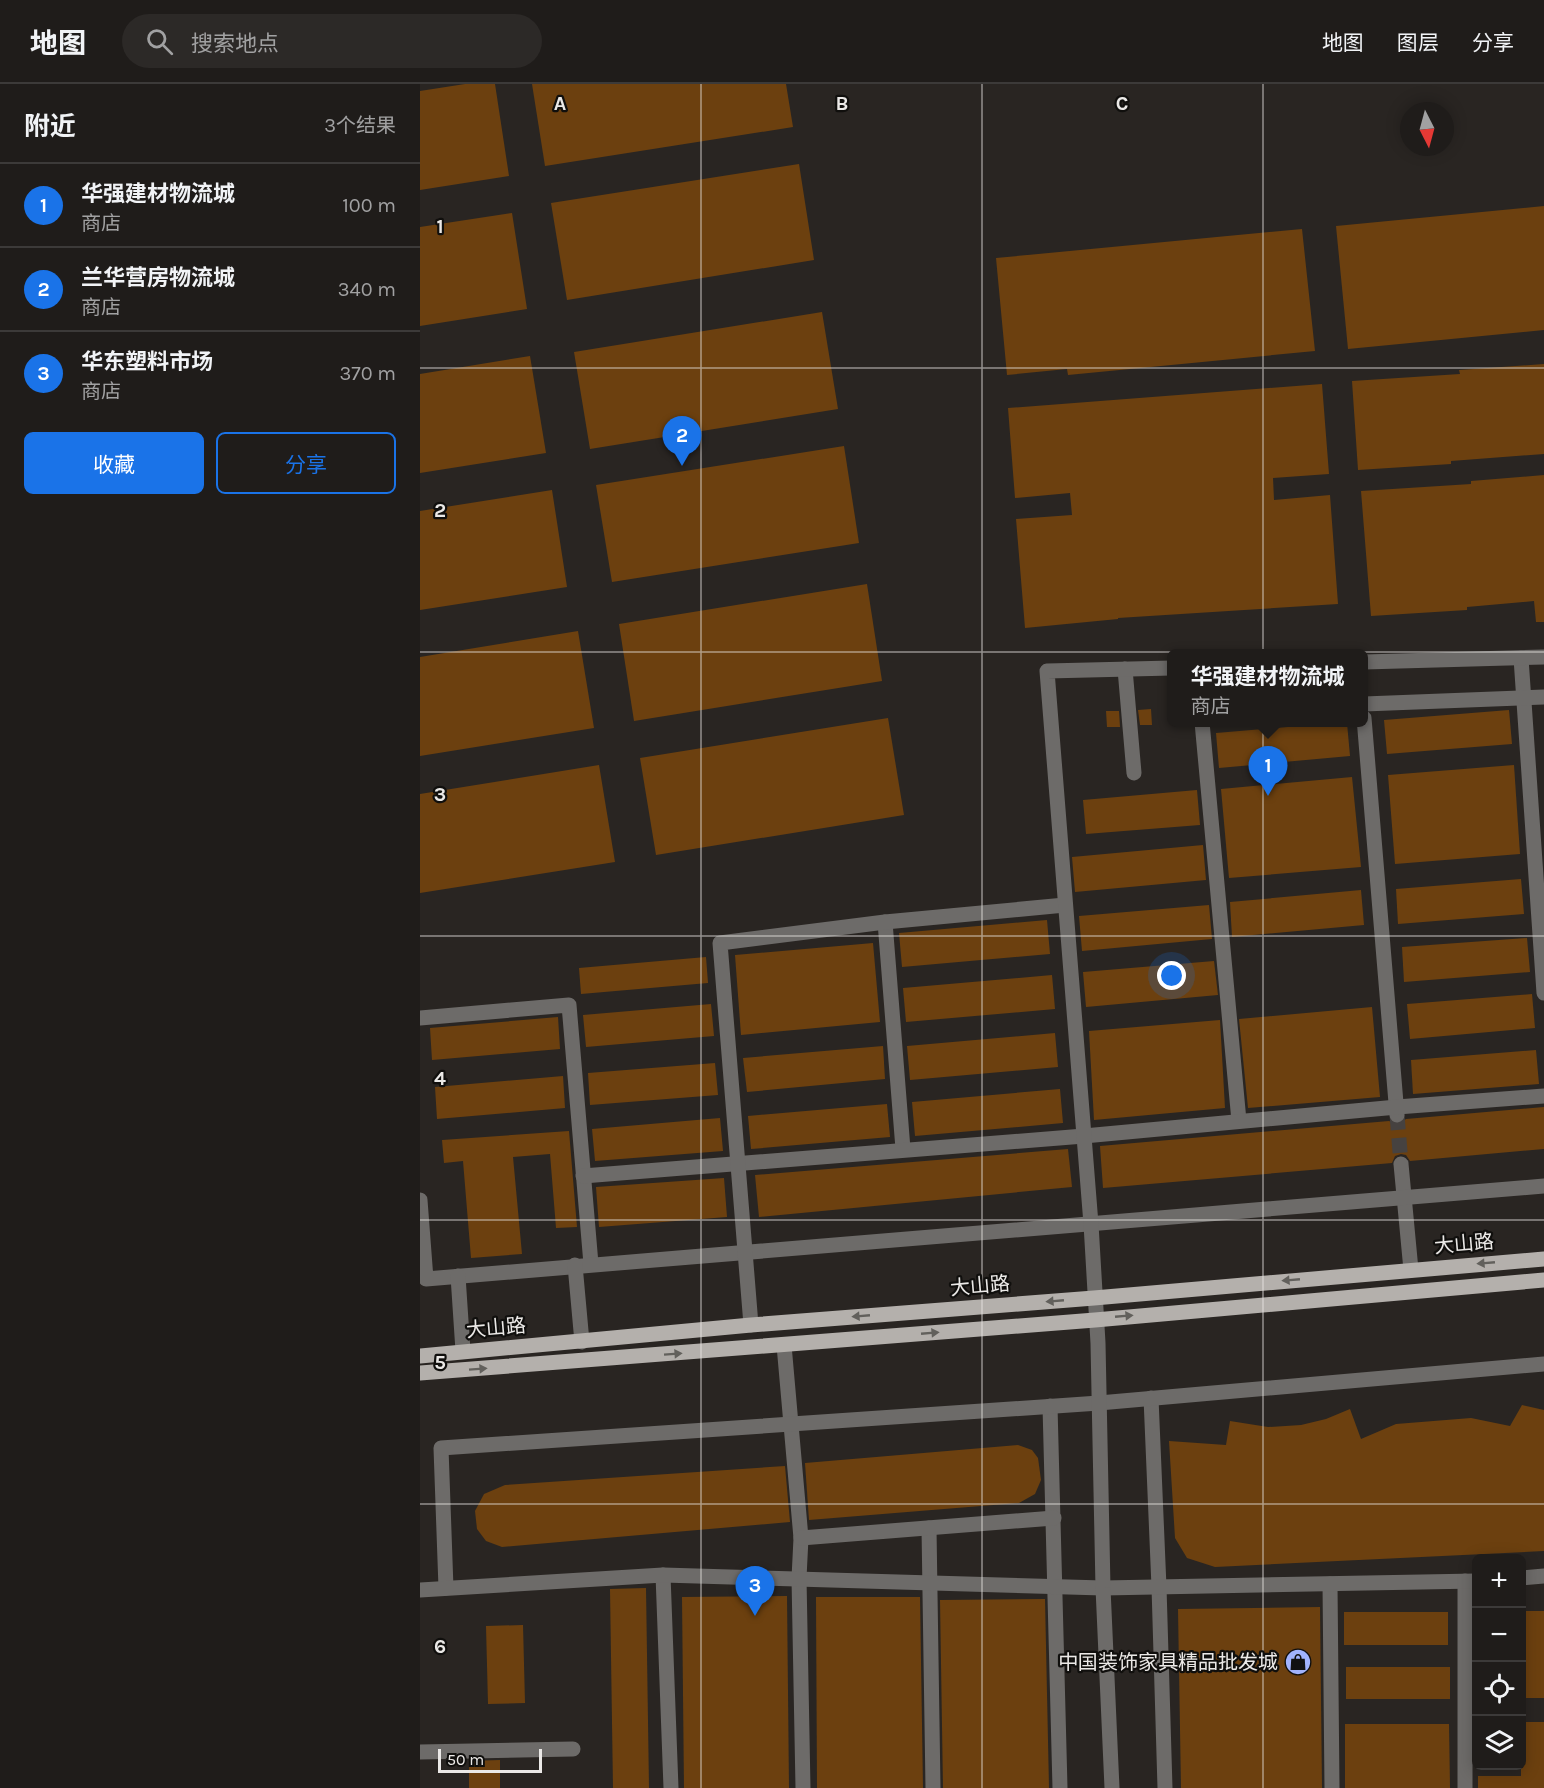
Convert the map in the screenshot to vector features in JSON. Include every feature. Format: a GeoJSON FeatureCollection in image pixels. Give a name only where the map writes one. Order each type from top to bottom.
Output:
{"type":"FeatureCollection","features":[{"type":"Feature","properties":{"kind":"main road","name":"大山路"},"geometry":{"type":"LineString","coordinates":[[420,1356],[750,1325],[1094,1298],[1544,1258]]}},
{"type":"Feature","properties":{"kind":"main road","name":"大山路"},"geometry":{"type":"LineString","coordinates":[[420,1373],[1095,1320],[1544,1280]]}},
{"type":"Feature","properties":{"kind":"street"},"geometry":{"type":"LineString","coordinates":[[1368,662],[1544,657]]}},
{"type":"Feature","properties":{"kind":"street"},"geometry":{"type":"LineString","coordinates":[[1521,658],[1544,993]]}},
{"type":"Feature","properties":{"kind":"street"},"geometry":{"type":"LineString","coordinates":[[1112,1788],[1103,1588],[1098,1343],[1047,671],[1167,668]]}},
{"type":"Feature","properties":{"kind":"street"},"geometry":{"type":"LineString","coordinates":[[1125,669],[1134,773]]}},
{"type":"Feature","properties":{"kind":"street"},"geometry":{"type":"LineString","coordinates":[[1368,704],[1544,697]]}},
{"type":"Feature","properties":{"kind":"street"},"geometry":{"type":"LineString","coordinates":[[1202,727],[1239,1121]]}},
{"type":"Feature","properties":{"kind":"street"},"geometry":{"type":"LineString","coordinates":[[1365,727],[1397,1111]]}},
{"type":"Feature","properties":{"kind":"street"},"geometry":{"type":"LineString","coordinates":[[750,1325],[720,943],[885,922],[1065,905]]}},
{"type":"Feature","properties":{"kind":"street"},"geometry":{"type":"LineString","coordinates":[[885,922],[903,1149]]}},
{"type":"Feature","properties":{"kind":"street"},"geometry":{"type":"LineString","coordinates":[[420,1018],[569,1005],[583,1176],[582,1342]]}},
{"type":"Feature","properties":{"kind":"street"},"geometry":{"type":"LineString","coordinates":[[583,1176],[1084,1136],[1239,1121],[1397,1111],[1544,1096]]}},
{"type":"Feature","properties":{"kind":"street"},"geometry":{"type":"LineString","coordinates":[[1401,1164],[1411,1270]]}},
{"type":"Feature","properties":{"kind":"street"},"geometry":{"type":"LineString","coordinates":[[420,1200],[426,1279],[1544,1186]]}},
{"type":"Feature","properties":{"kind":"street"},"geometry":{"type":"LineString","coordinates":[[458,1276],[463,1351]]}},
{"type":"Feature","properties":{"kind":"street"},"geometry":{"type":"LineString","coordinates":[[784,1345],[801,1539],[799,1578],[803,1788]]}},
{"type":"Feature","properties":{"kind":"street"},"geometry":{"type":"LineString","coordinates":[[446,1588],[441,1448],[1099,1403],[1544,1364]]}},
{"type":"Feature","properties":{"kind":"street"},"geometry":{"type":"LineString","coordinates":[[1151,1398],[1164,1788]]}},
{"type":"Feature","properties":{"kind":"street"},"geometry":{"type":"LineString","coordinates":[[1050,1406],[1060,1788]]}},
{"type":"Feature","properties":{"kind":"street"},"geometry":{"type":"LineString","coordinates":[[801,1539],[1054,1518]]}},
{"type":"Feature","properties":{"kind":"street"},"geometry":{"type":"LineString","coordinates":[[929,1528],[933,1788]]}},
{"type":"Feature","properties":{"kind":"street"},"geometry":{"type":"LineString","coordinates":[[663,1575],[671,1788]]}},
{"type":"Feature","properties":{"kind":"street"},"geometry":{"type":"LineString","coordinates":[[420,1590],[663,1575],[1103,1588],[1471,1581],[1465,1788]]}},
{"type":"Feature","properties":{"kind":"street"},"geometry":{"type":"LineString","coordinates":[[1526,1578],[1544,1576]]}},
{"type":"Feature","properties":{"kind":"street"},"geometry":{"type":"LineString","coordinates":[[1330,1584],[1332,1788]]}},
{"type":"Feature","properties":{"kind":"street"},"geometry":{"type":"LineString","coordinates":[[420,1752],[573,1749]]}},
{"type":"Feature","properties":{"kind":"building"},"geometry":{"type":"Polygon","coordinates":[[[465,84],[495,84],[509,176],[420,190],[420,91],[465,84]]]}},
{"type":"Feature","properties":{"kind":"building"},"geometry":{"type":"Polygon","coordinates":[[[532,84],[786,84],[793,127],[545,166],[532,84]]]}},
{"type":"Feature","properties":{"kind":"building"},"geometry":{"type":"Polygon","coordinates":[[[799,164],[814,260],[567,300],[551,203],[799,164]]]}},
{"type":"Feature","properties":{"kind":"building"},"geometry":{"type":"Polygon","coordinates":[[[1544,206],[1544,330],[1348,349],[1336,226],[1544,206]]]}},
{"type":"Feature","properties":{"kind":"building"},"geometry":{"type":"Polygon","coordinates":[[[512,213],[527,309],[420,326],[420,227],[512,213]]]}},
{"type":"Feature","properties":{"kind":"building"},"geometry":{"type":"Polygon","coordinates":[[[1302,229],[1315,351],[1068,375],[1067,369],[1007,375],[996,258],[1302,229]]]}},
{"type":"Feature","properties":{"kind":"building"},"geometry":{"type":"Polygon","coordinates":[[[822,312],[838,409],[590,449],[574,352],[822,312]]]}},
{"type":"Feature","properties":{"kind":"building"},"geometry":{"type":"Polygon","coordinates":[[[530,356],[546,453],[420,473],[420,374],[530,356]]]}},
{"type":"Feature","properties":{"kind":"building"},"geometry":{"type":"Polygon","coordinates":[[[1544,364],[1544,454],[1451,461],[1451,464],[1358,470],[1352,381],[1460,374],[1459,370],[1544,364]]]}},
{"type":"Feature","properties":{"kind":"building"},"geometry":{"type":"Polygon","coordinates":[[[1322,384],[1329,474],[1273,478],[1274,500],[1330,495],[1338,604],[1118,618],[1025,628],[1016,519],[1072,515],[1070,493],[1015,498],[1008,408],[1322,384]]]}},
{"type":"Feature","properties":{"kind":"building"},"geometry":{"type":"Polygon","coordinates":[[[844,446],[859,543],[612,582],[596,485],[844,446]]]}},
{"type":"Feature","properties":{"kind":"building"},"geometry":{"type":"Polygon","coordinates":[[[1544,475],[1544,622],[1536,622],[1534,601],[1467,607],[1467,610],[1371,616],[1361,491],[1471,484],[1471,481],[1544,475]]]}},
{"type":"Feature","properties":{"kind":"building"},"geometry":{"type":"Polygon","coordinates":[[[552,490],[567,587],[420,610],[420,511],[552,490]]]}},
{"type":"Feature","properties":{"kind":"building"},"geometry":{"type":"Polygon","coordinates":[[[867,584],[882,681],[634,721],[619,624],[867,584]]]}},
{"type":"Feature","properties":{"kind":"building"},"geometry":{"type":"Polygon","coordinates":[[[578,631],[594,728],[420,756],[420,657],[578,631]]]}},
{"type":"Feature","properties":{"kind":"building"},"geometry":{"type":"Polygon","coordinates":[[[1151,709],[1152,725],[1140,725],[1138,710],[1151,709]]]}},
{"type":"Feature","properties":{"kind":"building"},"geometry":{"type":"Polygon","coordinates":[[[1509,710],[1512,744],[1387,754],[1384,720],[1509,710]]]}},
{"type":"Feature","properties":{"kind":"building"},"geometry":{"type":"Polygon","coordinates":[[[1106,711],[1119,711],[1120,727],[1107,727],[1106,711]]]}},
{"type":"Feature","properties":{"kind":"building"},"geometry":{"type":"Polygon","coordinates":[[[888,718],[904,815],[656,855],[640,758],[888,718]]]}},
{"type":"Feature","properties":{"kind":"building"},"geometry":{"type":"Polygon","coordinates":[[[1287,727],[1347,727],[1350,756],[1219,768],[1216,733],[1287,727]]]}},
{"type":"Feature","properties":{"kind":"building"},"geometry":{"type":"Polygon","coordinates":[[[599,765],[615,862],[420,893],[420,794],[599,765]]]}},
{"type":"Feature","properties":{"kind":"building"},"geometry":{"type":"Polygon","coordinates":[[[1514,765],[1520,854],[1395,864],[1388,775],[1514,765]]]}},
{"type":"Feature","properties":{"kind":"building"},"geometry":{"type":"Polygon","coordinates":[[[1352,777],[1361,867],[1229,878],[1221,789],[1352,777]]]}},
{"type":"Feature","properties":{"kind":"building"},"geometry":{"type":"Polygon","coordinates":[[[1197,790],[1200,825],[1086,834],[1083,800],[1197,790]]]}},
{"type":"Feature","properties":{"kind":"building"},"geometry":{"type":"Polygon","coordinates":[[[1203,845],[1206,880],[1075,892],[1072,857],[1203,845]]]}},
{"type":"Feature","properties":{"kind":"building"},"geometry":{"type":"Polygon","coordinates":[[[1521,879],[1524,914],[1398,924],[1396,889],[1521,879]]]}},
{"type":"Feature","properties":{"kind":"building"},"geometry":{"type":"Polygon","coordinates":[[[1361,890],[1364,925],[1232,937],[1230,902],[1361,890]]]}},
{"type":"Feature","properties":{"kind":"building"},"geometry":{"type":"Polygon","coordinates":[[[1209,905],[1212,939],[1082,951],[1079,916],[1209,905]]]}},
{"type":"Feature","properties":{"kind":"building"},"geometry":{"type":"Polygon","coordinates":[[[1047,920],[1050,954],[902,967],[899,933],[1047,920]]]}},
{"type":"Feature","properties":{"kind":"building"},"geometry":{"type":"Polygon","coordinates":[[[1527,938],[1530,972],[1404,982],[1402,947],[1527,938]]]}},
{"type":"Feature","properties":{"kind":"building"},"geometry":{"type":"Polygon","coordinates":[[[873,943],[880,1022],[741,1035],[735,955],[873,943]]]}},
{"type":"Feature","properties":{"kind":"building"},"geometry":{"type":"Polygon","coordinates":[[[706,957],[708,983],[581,994],[579,968],[706,957]]]}},
{"type":"Feature","properties":{"kind":"building"},"geometry":{"type":"Polygon","coordinates":[[[1214,961],[1218,995],[1086,1007],[1083,972],[1214,961]]]}},
{"type":"Feature","properties":{"kind":"building"},"geometry":{"type":"Polygon","coordinates":[[[1052,975],[1055,1009],[906,1022],[903,988],[1052,975]]]}},
{"type":"Feature","properties":{"kind":"building"},"geometry":{"type":"Polygon","coordinates":[[[1532,994],[1535,1028],[1410,1039],[1407,1004],[1532,994]]]}},
{"type":"Feature","properties":{"kind":"building"},"geometry":{"type":"Polygon","coordinates":[[[711,1004],[714,1036],[586,1047],[583,1015],[711,1004]]]}},
{"type":"Feature","properties":{"kind":"building"},"geometry":{"type":"Polygon","coordinates":[[[1372,1007],[1380,1097],[1248,1108],[1239,1019],[1372,1007]]]}},
{"type":"Feature","properties":{"kind":"building"},"geometry":{"type":"Polygon","coordinates":[[[558,1017],[560,1049],[432,1060],[430,1028],[558,1017]]]}},
{"type":"Feature","properties":{"kind":"building"},"geometry":{"type":"Polygon","coordinates":[[[1220,1020],[1225,1108],[1094,1120],[1089,1031],[1220,1020]]]}},
{"type":"Feature","properties":{"kind":"building"},"geometry":{"type":"Polygon","coordinates":[[[1055,1033],[1058,1067],[910,1080],[907,1046],[1055,1033]]]}},
{"type":"Feature","properties":{"kind":"building"},"geometry":{"type":"Polygon","coordinates":[[[883,1046],[885,1079],[747,1092],[743,1058],[883,1046]]]}},
{"type":"Feature","properties":{"kind":"building"},"geometry":{"type":"Polygon","coordinates":[[[1536,1050],[1539,1084],[1413,1094],[1411,1060],[1536,1050]]]}},
{"type":"Feature","properties":{"kind":"building"},"geometry":{"type":"Polygon","coordinates":[[[715,1063],[718,1095],[590,1105],[588,1073],[715,1063]]]}},
{"type":"Feature","properties":{"kind":"building"},"geometry":{"type":"Polygon","coordinates":[[[563,1076],[565,1108],[437,1119],[435,1087],[563,1076]]]}},
{"type":"Feature","properties":{"kind":"building"},"geometry":{"type":"Polygon","coordinates":[[[1060,1089],[1063,1123],[915,1136],[912,1102],[1060,1089]]]}},
{"type":"Feature","properties":{"kind":"building"},"geometry":{"type":"Polygon","coordinates":[[[887,1104],[890,1137],[751,1149],[748,1116],[887,1104]]]}},
{"type":"Feature","properties":{"kind":"building"},"geometry":{"type":"Polygon","coordinates":[[[1544,1107],[1544,1149],[1410,1161],[1406,1155],[1401,1154],[1395,1156],[1392,1163],[1103,1188],[1100,1146],[1389,1121],[1398,1125],[1406,1119],[1544,1107]]]}},
{"type":"Feature","properties":{"kind":"building"},"geometry":{"type":"Polygon","coordinates":[[[720,1118],[723,1151],[595,1161],[592,1129],[720,1118]]]}},
{"type":"Feature","properties":{"kind":"building"},"geometry":{"type":"Polygon","coordinates":[[[569,1131],[577,1227],[556,1228],[550,1154],[513,1157],[522,1254],[471,1258],[463,1161],[444,1163],[442,1140],[569,1131]]]}},
{"type":"Feature","properties":{"kind":"building"},"geometry":{"type":"Polygon","coordinates":[[[1068,1149],[1072,1187],[759,1217],[755,1175],[1068,1149]]]}},
{"type":"Feature","properties":{"kind":"building"},"geometry":{"type":"Polygon","coordinates":[[[724,1178],[727,1217],[599,1227],[596,1187],[724,1178]]]}},
{"type":"Feature","properties":{"kind":"building"},"geometry":{"type":"Polygon","coordinates":[[[1522,1405],[1544,1410],[1544,1551],[1215,1567],[1187,1558],[1175,1538],[1169,1441],[1226,1445],[1230,1421],[1268,1427],[1301,1425],[1326,1419],[1350,1409],[1361,1439],[1396,1424],[1471,1418],[1510,1426],[1522,1405]]]}},
{"type":"Feature","properties":{"kind":"building"},"geometry":{"type":"Polygon","coordinates":[[[1018,1445],[1032,1450],[1038,1458],[1041,1480],[1035,1494],[1019,1503],[809,1520],[805,1463],[1018,1445]]]}},
{"type":"Feature","properties":{"kind":"building"},"geometry":{"type":"Polygon","coordinates":[[[785,1466],[790,1522],[502,1547],[486,1541],[477,1529],[475,1511],[484,1494],[505,1485],[785,1466]]]}},
{"type":"Feature","properties":{"kind":"building"},"geometry":{"type":"Polygon","coordinates":[[[646,1588],[649,1788],[613,1788],[610,1589],[646,1588]]]}},
{"type":"Feature","properties":{"kind":"building"},"geometry":{"type":"Polygon","coordinates":[[[787,1596],[789,1788],[684,1788],[682,1597],[787,1596]]]}},
{"type":"Feature","properties":{"kind":"building"},"geometry":{"type":"Polygon","coordinates":[[[816,1597],[920,1597],[923,1788],[817,1788],[816,1597]]]}},
{"type":"Feature","properties":{"kind":"building"},"geometry":{"type":"Polygon","coordinates":[[[1045,1599],[1049,1788],[943,1788],[940,1600],[1045,1599]]]}},
{"type":"Feature","properties":{"kind":"building"},"geometry":{"type":"Polygon","coordinates":[[[1320,1607],[1322,1788],[1181,1788],[1178,1609],[1320,1607]]]}},
{"type":"Feature","properties":{"kind":"building"},"geometry":{"type":"Polygon","coordinates":[[[1526,1611],[1544,1611],[1544,1698],[1526,1698],[1526,1611]]]}},
{"type":"Feature","properties":{"kind":"building"},"geometry":{"type":"Polygon","coordinates":[[[1344,1612],[1448,1612],[1448,1645],[1344,1645],[1344,1612]]]}},
{"type":"Feature","properties":{"kind":"building"},"geometry":{"type":"Polygon","coordinates":[[[523,1625],[525,1703],[488,1704],[486,1626],[523,1625]]]}},
{"type":"Feature","properties":{"kind":"building"},"geometry":{"type":"Polygon","coordinates":[[[1346,1667],[1450,1667],[1450,1699],[1346,1699],[1346,1667]]]}},
{"type":"Feature","properties":{"kind":"building"},"geometry":{"type":"Polygon","coordinates":[[[1526,1722],[1544,1722],[1544,1788],[1478,1788],[1478,1776],[1521,1776],[1521,1770],[1526,1770],[1526,1722]]]}},
{"type":"Feature","properties":{"kind":"building"},"geometry":{"type":"Polygon","coordinates":[[[1345,1724],[1449,1724],[1450,1788],[1345,1788],[1345,1724]]]}},
{"type":"Feature","properties":{"kind":"building"},"geometry":{"type":"Polygon","coordinates":[[[500,1760],[500,1788],[469,1788],[469,1761],[500,1760]]]}},
{"type":"Feature","properties":{"kind":"tunnel"},"geometry":{"type":"LineString","coordinates":[[1397,1115],[1401,1164]]}},
{"type":"Feature","properties":{"kind":"place","name":"兰华营房物流城"},"geometry":{"type":"Point","coordinates":[682,466]}},
{"type":"Feature","properties":{"kind":"place","name":"华强建材物流城"},"geometry":{"type":"Point","coordinates":[1268,796]}},
{"type":"Feature","properties":{"kind":"place","name":"华东塑料市场"},"geometry":{"type":"Point","coordinates":[755,1616]}},
{"type":"Feature","properties":{"kind":"place","name":"中国装饰家具精品批发城"},"geometry":{"type":"Point","coordinates":[1298,1662]}}]}
